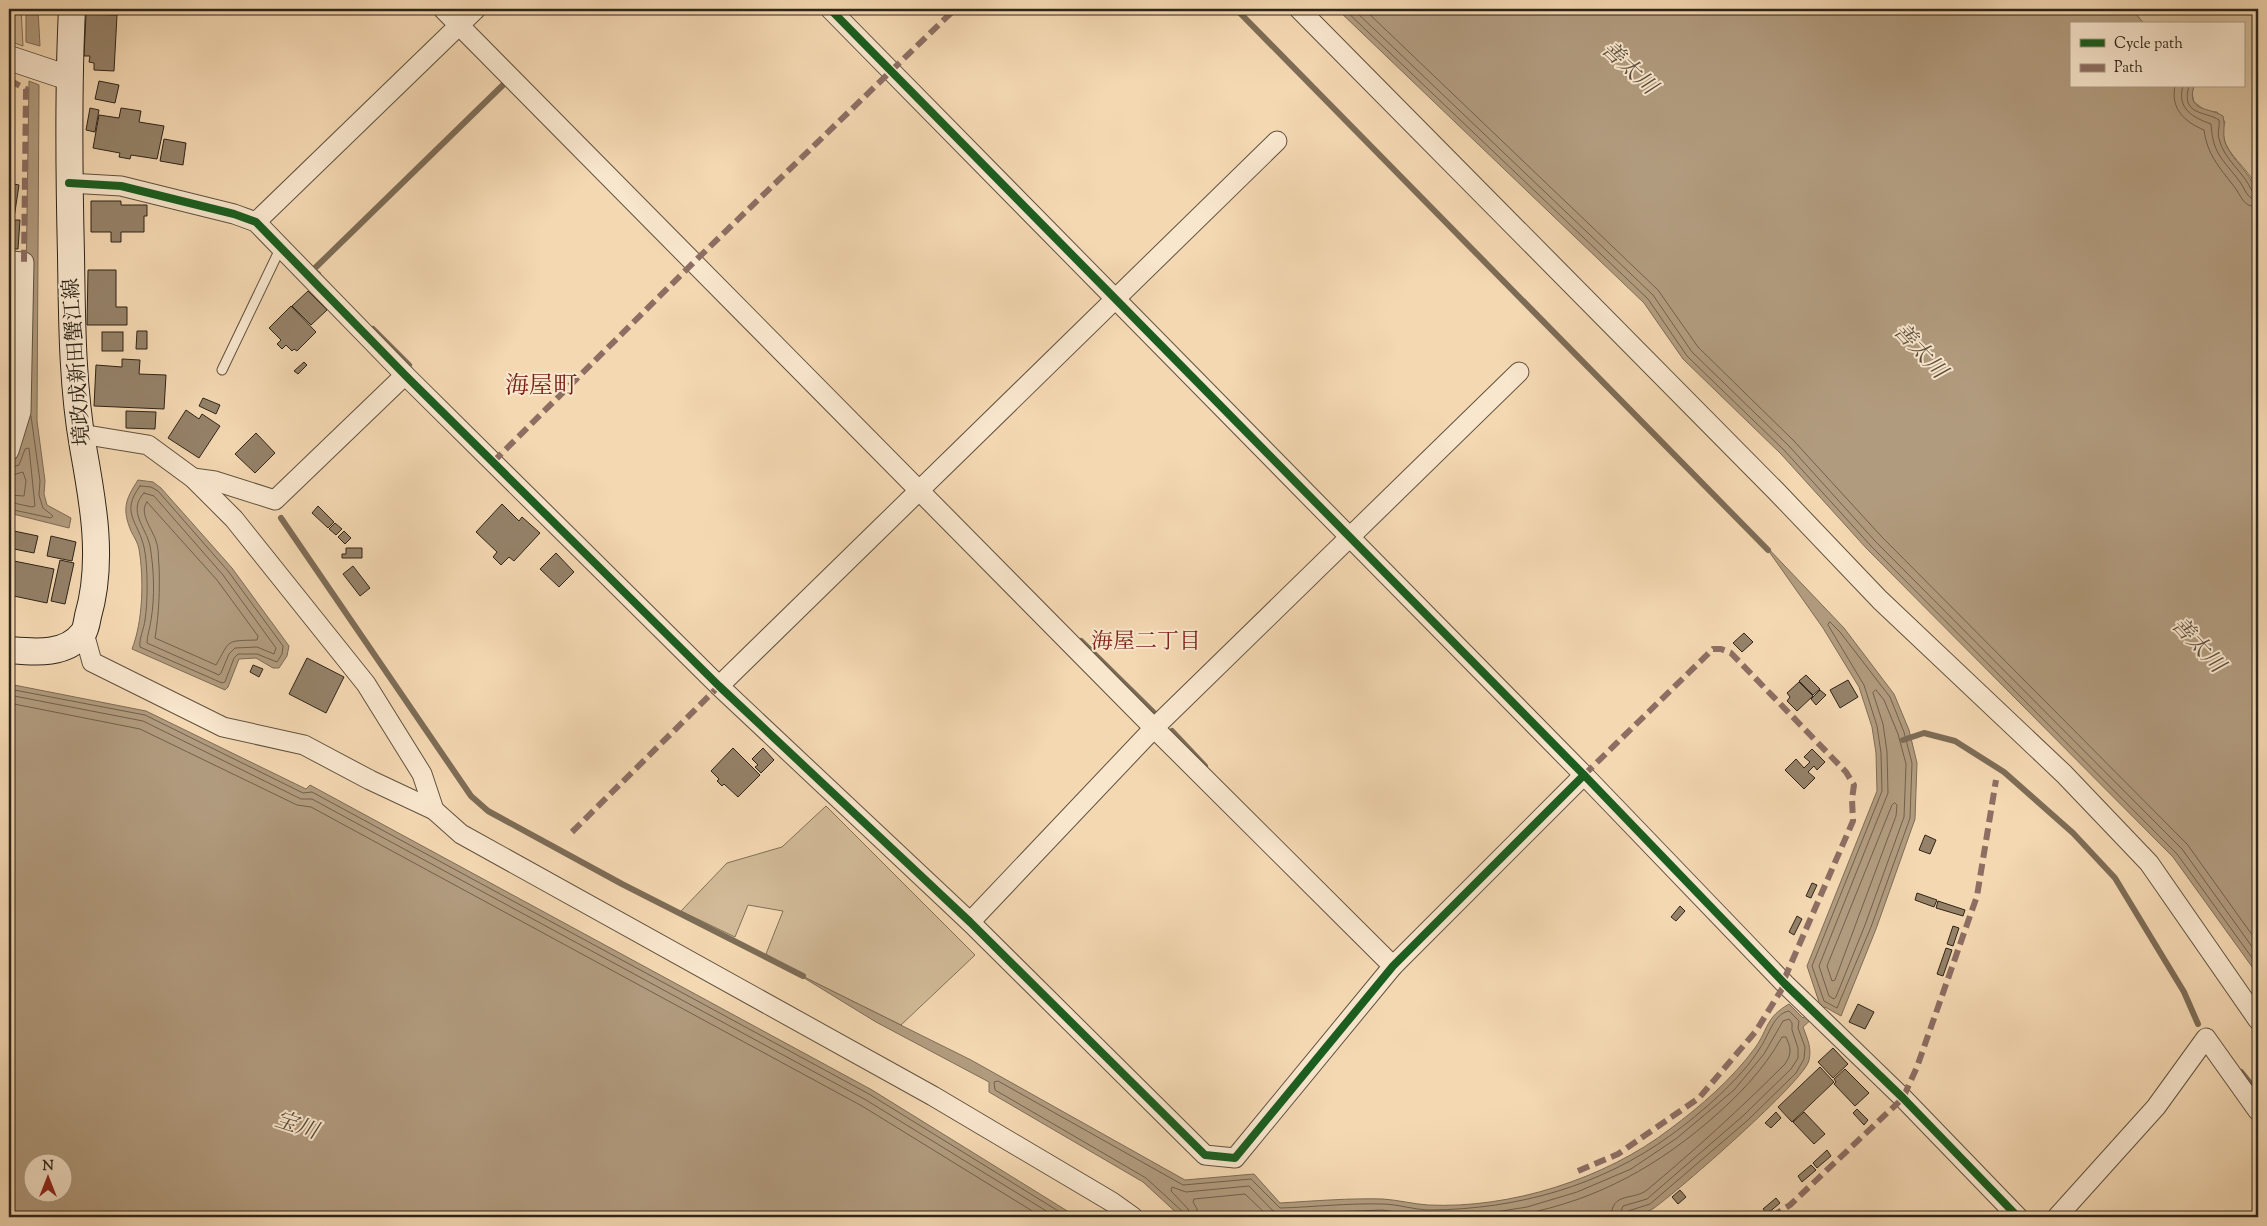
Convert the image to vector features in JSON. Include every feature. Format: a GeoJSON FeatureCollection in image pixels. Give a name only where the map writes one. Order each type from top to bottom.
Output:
{"type":"FeatureCollection","features":[{"type":"Feature","properties":{"kind":"main road","name":"境政成新田蟹江線"},"geometry":{"type":"LineString","coordinates":[[72,9],[69,78],[72,345],[81,434],[96,541],[94,598],[84,633]]}},
{"type":"Feature","properties":{"kind":"main road"},"geometry":{"type":"LineString","coordinates":[[9,650],[40,652],[67,646],[84,633]]}},
{"type":"Feature","properties":{"kind":"street"},"geometry":{"type":"LineString","coordinates":[[443,9],[1154,728],[1393,966]]}},
{"type":"Feature","properties":{"kind":"street"},"geometry":{"type":"LineString","coordinates":[[256,222],[476,9]]}},
{"type":"Feature","properties":{"kind":"street"},"geometry":{"type":"LineString","coordinates":[[830,9],[1584,775],[1785,984],[1842,1038],[2018,1217]]}},
{"type":"Feature","properties":{"kind":"street"},"geometry":{"type":"LineString","coordinates":[[1299,9],[1775,490],[1880,600],[2064,774],[2149,863],[2258,1020]]}},
{"type":"Feature","properties":{"kind":"street"},"geometry":{"type":"LineString","coordinates":[[9,58],[69,78]]}},
{"type":"Feature","properties":{"kind":"street"},"geometry":{"type":"LineString","coordinates":[[719,686],[1277,141]]}},
{"type":"Feature","properties":{"kind":"street"},"geometry":{"type":"LineString","coordinates":[[69,183],[121,186],[234,214],[256,222],[280,249],[405,375],[719,686],[970,922],[1205,1155],[1235,1158],[1393,966],[1584,775]]}},
{"type":"Feature","properties":{"kind":"street"},"geometry":{"type":"LineString","coordinates":[[9,261],[24,262],[21,412],[9,450]]}},
{"type":"Feature","properties":{"kind":"street"},"geometry":{"type":"LineString","coordinates":[[970,922],[1154,728],[1519,372]]}},
{"type":"Feature","properties":{"kind":"street"},"geometry":{"type":"LineString","coordinates":[[193,478],[215,481],[275,500],[405,375]]}},
{"type":"Feature","properties":{"kind":"street"},"geometry":{"type":"LineString","coordinates":[[81,434],[148,445],[193,478],[234,519],[366,684],[422,774],[434,810]]}},
{"type":"Feature","properties":{"kind":"street"},"geometry":{"type":"LineString","coordinates":[[84,633],[92,662],[223,728],[304,745],[370,780],[434,810],[461,834],[934,1096],[1112,1202],[1133,1217]]}},
{"type":"Feature","properties":{"kind":"street"},"geometry":{"type":"LineString","coordinates":[[2057,1217],[2156,1107],[2206,1038],[2258,1111]]}},
{"type":"Feature","properties":{"kind":"lane"},"geometry":{"type":"LineString","coordinates":[[222,370],[280,249]]}},
{"type":"Feature","properties":{"kind":"shaded area"},"geometry":{"type":"Polygon","coordinates":[[[9,9],[21,9],[23,46],[9,41],[9,9]]]}},
{"type":"Feature","properties":{"kind":"shaded area"},"geometry":{"type":"Polygon","coordinates":[[[2132,9],[2258,9],[2258,198],[2252,178],[2226,145],[2223,130],[2225,122],[2217,112],[2206,111],[2194,102],[2192,93],[2193,88],[2244,88],[2244,22],[2142,22],[2132,9]]]}},
{"type":"Feature","properties":{"kind":"shaded area"},"geometry":{"type":"Polygon","coordinates":[[[826,806],[975,955],[901,1025],[796,973],[766,954],[783,911],[748,905],[735,937],[681,911],[727,863],[782,847],[826,806]]]}},
{"type":"Feature","properties":{"kind":"water"},"geometry":{"type":"Polygon","coordinates":[[[26,9],[38,9],[40,46],[26,42],[26,9]]]}},
{"type":"Feature","properties":{"kind":"water","name":"善太川"},"geometry":{"type":"Polygon","coordinates":[[[1337,9],[2132,9],[2142,22],[2070,22],[2070,88],[2194,88],[2192,94],[2196,105],[2223,116],[2225,143],[2253,183],[2258,198],[2258,975],[2173,857],[1867,549],[1781,454],[1683,359],[1644,303],[1337,9]]]}},
{"type":"Feature","properties":{"kind":"water"},"geometry":{"type":"Polygon","coordinates":[[[29,81],[39,85],[37,421],[45,481],[44,494],[47,505],[71,518],[69,528],[9,513],[9,465],[24,412],[29,81]]]}},
{"type":"Feature","properties":{"kind":"water"},"geometry":{"type":"Polygon","coordinates":[[[138,480],[153,482],[161,488],[232,568],[289,646],[287,656],[279,668],[273,668],[256,658],[239,659],[225,690],[132,649],[136,638],[142,600],[142,573],[136,540],[126,517],[126,505],[130,493],[138,480]]]}},
{"type":"Feature","properties":{"kind":"water"},"geometry":{"type":"Polygon","coordinates":[[[1763,543],[1844,628],[1894,694],[1909,730],[1917,763],[1915,819],[1876,929],[1841,1016],[1825,1007],[1803,1027],[1809,1043],[1809,1060],[1787,1089],[1739,1136],[1688,1181],[1647,1212],[1621,1217],[1181,1217],[1143,1182],[989,1092],[989,1082],[876,1022],[796,973],[971,1060],[1185,1180],[1254,1174],[1280,1203],[1370,1199],[1428,1205],[1491,1202],[1555,1187],[1616,1163],[1670,1129],[1726,1081],[1755,1048],[1771,1019],[1781,1009],[1789,1004],[1803,1018],[1819,1002],[1807,966],[1877,791],[1876,753],[1872,727],[1859,687],[1823,628],[1763,543]]]}},
{"type":"Feature","properties":{"kind":"water","name":"宝川"},"geometry":{"type":"Polygon","coordinates":[[[9,684],[146,711],[306,789],[310,785],[872,1090],[1077,1217],[9,1217],[9,684]]]}},
{"type":"Feature","properties":{"kind":"building"},"geometry":{"type":"Polygon","coordinates":[[[86,14],[117,15],[114,71],[94,70],[94,63],[89,62],[90,56],[84,56],[86,14]]]}},
{"type":"Feature","properties":{"kind":"building"},"geometry":{"type":"Polygon","coordinates":[[[99,81],[119,85],[115,103],[95,99],[99,81]]]}},
{"type":"Feature","properties":{"kind":"building"},"geometry":{"type":"Polygon","coordinates":[[[90,108],[99,110],[95,132],[86,130],[90,108]]]}},
{"type":"Feature","properties":{"kind":"building"},"geometry":{"type":"Polygon","coordinates":[[[121,108],[141,111],[139,122],[164,126],[157,159],[131,155],[130,159],[119,157],[120,153],[93,148],[99,115],[119,118],[121,108]]]}},
{"type":"Feature","properties":{"kind":"building"},"geometry":{"type":"Polygon","coordinates":[[[164,139],[186,143],[183,165],[160,161],[164,139]]]}},
{"type":"Feature","properties":{"kind":"building"},"geometry":{"type":"Polygon","coordinates":[[[9,183],[19,185],[14,218],[9,217],[9,183]]]}},
{"type":"Feature","properties":{"kind":"building"},"geometry":{"type":"Polygon","coordinates":[[[91,201],[121,201],[121,205],[147,205],[147,216],[144,216],[144,232],[121,232],[121,242],[111,242],[111,232],[91,232],[91,201]]]}},
{"type":"Feature","properties":{"kind":"building"},"geometry":{"type":"Polygon","coordinates":[[[9,220],[20,220],[18,249],[9,249],[9,220]]]}},
{"type":"Feature","properties":{"kind":"building"},"geometry":{"type":"Polygon","coordinates":[[[88,270],[116,270],[116,307],[127,307],[127,325],[87,325],[88,270]]]}},
{"type":"Feature","properties":{"kind":"building"},"geometry":{"type":"Polygon","coordinates":[[[9,287],[17,287],[16,333],[9,333],[9,287]]]}},
{"type":"Feature","properties":{"kind":"building"},"geometry":{"type":"Polygon","coordinates":[[[308,291],[327,310],[311,325],[292,306],[308,291]]]}},
{"type":"Feature","properties":{"kind":"building"},"geometry":{"type":"Polygon","coordinates":[[[291,306],[316,332],[297,351],[294,349],[292,351],[286,345],[282,349],[277,344],[281,340],[269,328],[291,306]]]}},
{"type":"Feature","properties":{"kind":"building"},"geometry":{"type":"Polygon","coordinates":[[[137,331],[147,331],[147,349],[136,349],[137,331]]]}},
{"type":"Feature","properties":{"kind":"building"},"geometry":{"type":"Polygon","coordinates":[[[102,332],[123,332],[123,351],[102,351],[102,332]]]}},
{"type":"Feature","properties":{"kind":"building"},"geometry":{"type":"Polygon","coordinates":[[[9,341],[16,341],[15,381],[9,381],[9,341]]]}},
{"type":"Feature","properties":{"kind":"building"},"geometry":{"type":"Polygon","coordinates":[[[122,359],[140,360],[139,374],[166,375],[164,409],[94,406],[96,365],[122,367],[122,359]]]}},
{"type":"Feature","properties":{"kind":"building"},"geometry":{"type":"Polygon","coordinates":[[[304,362],[307,365],[298,374],[294,371],[304,362]]]}},
{"type":"Feature","properties":{"kind":"building"},"geometry":{"type":"Polygon","coordinates":[[[9,382],[15,382],[15,408],[9,408],[9,382]]]}},
{"type":"Feature","properties":{"kind":"building"},"geometry":{"type":"Polygon","coordinates":[[[203,398],[220,405],[216,414],[199,406],[203,398]]]}},
{"type":"Feature","properties":{"kind":"building"},"geometry":{"type":"Polygon","coordinates":[[[186,410],[199,419],[202,414],[220,426],[199,458],[168,438],[186,410]]]}},
{"type":"Feature","properties":{"kind":"building"},"geometry":{"type":"Polygon","coordinates":[[[126,411],[156,412],[155,429],[126,428],[126,411]]]}},
{"type":"Feature","properties":{"kind":"building"},"geometry":{"type":"Polygon","coordinates":[[[256,433],[275,453],[255,473],[235,454],[256,433]]]}},
{"type":"Feature","properties":{"kind":"building"},"geometry":{"type":"Polygon","coordinates":[[[502,504],[519,521],[522,517],[540,533],[514,561],[509,557],[501,565],[493,557],[497,552],[476,532],[502,504]]]}},
{"type":"Feature","properties":{"kind":"building"},"geometry":{"type":"Polygon","coordinates":[[[318,506],[334,522],[328,528],[312,513],[318,506]]]}},
{"type":"Feature","properties":{"kind":"building"},"geometry":{"type":"Polygon","coordinates":[[[335,523],[342,529],[336,535],[329,529],[335,523]]]}},
{"type":"Feature","properties":{"kind":"building"},"geometry":{"type":"Polygon","coordinates":[[[9,530],[38,536],[34,553],[9,548],[9,530]]]}},
{"type":"Feature","properties":{"kind":"building"},"geometry":{"type":"Polygon","coordinates":[[[344,531],[351,538],[345,544],[338,537],[344,531]]]}},
{"type":"Feature","properties":{"kind":"building"},"geometry":{"type":"Polygon","coordinates":[[[51,536],[76,542],[72,561],[47,556],[51,536]]]}},
{"type":"Feature","properties":{"kind":"building"},"geometry":{"type":"Polygon","coordinates":[[[346,548],[362,548],[362,558],[342,558],[342,554],[346,554],[346,548]]]}},
{"type":"Feature","properties":{"kind":"building"},"geometry":{"type":"Polygon","coordinates":[[[556,553],[574,572],[559,587],[540,569],[556,553]]]}},
{"type":"Feature","properties":{"kind":"building"},"geometry":{"type":"Polygon","coordinates":[[[9,560],[54,569],[47,603],[9,595],[9,560]]]}},
{"type":"Feature","properties":{"kind":"building"},"geometry":{"type":"Polygon","coordinates":[[[60,560],[74,563],[65,604],[51,601],[60,560]]]}},
{"type":"Feature","properties":{"kind":"building"},"geometry":{"type":"Polygon","coordinates":[[[353,566],[370,588],[360,596],[343,574],[353,566]]]}},
{"type":"Feature","properties":{"kind":"building"},"geometry":{"type":"Polygon","coordinates":[[[1744,633],[1753,642],[1742,652],[1733,643],[1744,633]]]}},
{"type":"Feature","properties":{"kind":"building"},"geometry":{"type":"Polygon","coordinates":[[[307,658],[344,677],[326,713],[289,694],[307,658]]]}},
{"type":"Feature","properties":{"kind":"building"},"geometry":{"type":"Polygon","coordinates":[[[253,665],[263,669],[259,677],[250,672],[253,665]]]}},
{"type":"Feature","properties":{"kind":"building"},"geometry":{"type":"Polygon","coordinates":[[[1806,675],[1820,689],[1813,695],[1799,681],[1806,675]]]}},
{"type":"Feature","properties":{"kind":"building"},"geometry":{"type":"Polygon","coordinates":[[[1848,680],[1858,697],[1840,708],[1830,690],[1848,680]]]}},
{"type":"Feature","properties":{"kind":"building"},"geometry":{"type":"Polygon","coordinates":[[[1799,682],[1813,696],[1797,711],[1787,701],[1790,697],[1787,693],[1799,682]]]}},
{"type":"Feature","properties":{"kind":"building"},"geometry":{"type":"Polygon","coordinates":[[[1820,690],[1826,695],[1816,705],[1811,699],[1820,690]]]}},
{"type":"Feature","properties":{"kind":"building"},"geometry":{"type":"Polygon","coordinates":[[[733,748],[760,775],[738,797],[724,784],[722,786],[717,781],[719,779],[711,771],[733,748]]]}},
{"type":"Feature","properties":{"kind":"building"},"geometry":{"type":"Polygon","coordinates":[[[763,748],[774,760],[761,773],[755,767],[758,765],[752,759],[763,748]]]}},
{"type":"Feature","properties":{"kind":"building"},"geometry":{"type":"Polygon","coordinates":[[[1812,749],[1825,762],[1817,770],[1814,766],[1808,772],[1815,778],[1804,789],[1785,770],[1796,759],[1804,768],[1810,762],[1804,757],[1812,749]]]}},
{"type":"Feature","properties":{"kind":"building"},"geometry":{"type":"Polygon","coordinates":[[[1925,835],[1936,840],[1930,854],[1919,850],[1925,835]]]}},
{"type":"Feature","properties":{"kind":"building"},"geometry":{"type":"Polygon","coordinates":[[[1812,883],[1817,885],[1811,898],[1806,896],[1812,883]]]}},
{"type":"Feature","properties":{"kind":"building"},"geometry":{"type":"Polygon","coordinates":[[[1917,893],[1937,900],[1934,907],[1915,900],[1917,893]]]}},
{"type":"Feature","properties":{"kind":"building"},"geometry":{"type":"Polygon","coordinates":[[[1938,901],[1965,910],[1963,916],[1936,908],[1938,901]]]}},
{"type":"Feature","properties":{"kind":"building"},"geometry":{"type":"Polygon","coordinates":[[[1680,906],[1685,911],[1676,921],[1671,917],[1680,906]]]}},
{"type":"Feature","properties":{"kind":"building"},"geometry":{"type":"Polygon","coordinates":[[[1797,916],[1802,919],[1794,935],[1789,932],[1797,916]]]}},
{"type":"Feature","properties":{"kind":"building"},"geometry":{"type":"Polygon","coordinates":[[[1953,926],[1959,928],[1953,946],[1947,944],[1953,926]]]}},
{"type":"Feature","properties":{"kind":"building"},"geometry":{"type":"Polygon","coordinates":[[[1946,948],[1952,950],[1943,976],[1937,974],[1946,948]]]}},
{"type":"Feature","properties":{"kind":"building"},"geometry":{"type":"Polygon","coordinates":[[[1858,1004],[1874,1012],[1865,1029],[1849,1022],[1858,1004]]]}},
{"type":"Feature","properties":{"kind":"building"},"geometry":{"type":"Polygon","coordinates":[[[1833,1048],[1848,1064],[1833,1078],[1818,1062],[1833,1048]]]}},
{"type":"Feature","properties":{"kind":"building"},"geometry":{"type":"Polygon","coordinates":[[[1820,1067],[1834,1082],[1792,1122],[1778,1107],[1820,1067]]]}},
{"type":"Feature","properties":{"kind":"building"},"geometry":{"type":"Polygon","coordinates":[[[1845,1069],[1869,1093],[1855,1106],[1834,1084],[1836,1082],[1834,1079],[1845,1069]]]}},
{"type":"Feature","properties":{"kind":"building"},"geometry":{"type":"Polygon","coordinates":[[[1857,1109],[1868,1120],[1864,1125],[1853,1113],[1857,1109]]]}},
{"type":"Feature","properties":{"kind":"building"},"geometry":{"type":"Polygon","coordinates":[[[1776,1112],[1781,1118],[1771,1128],[1765,1123],[1776,1112]]]}},
{"type":"Feature","properties":{"kind":"building"},"geometry":{"type":"Polygon","coordinates":[[[1804,1112],[1825,1134],[1814,1144],[1793,1122],[1804,1112]]]}},
{"type":"Feature","properties":{"kind":"building"},"geometry":{"type":"Polygon","coordinates":[[[1827,1150],[1831,1156],[1817,1168],[1813,1163],[1827,1150]]]}},
{"type":"Feature","properties":{"kind":"building"},"geometry":{"type":"Polygon","coordinates":[[[1811,1165],[1816,1170],[1802,1182],[1798,1176],[1811,1165]]]}},
{"type":"Feature","properties":{"kind":"building"},"geometry":{"type":"Polygon","coordinates":[[[1680,1190],[1686,1197],[1678,1204],[1672,1197],[1680,1190]]]}},
{"type":"Feature","properties":{"kind":"building"},"geometry":{"type":"Polygon","coordinates":[[[1776,1198],[1780,1203],[1767,1214],[1763,1209],[1776,1198]]]}},
{"type":"Feature","properties":{"kind":"waterway"},"geometry":{"type":"LineString","coordinates":[[1236,9],[1768,550]]}},
{"type":"Feature","properties":{"kind":"waterway"},"geometry":{"type":"LineString","coordinates":[[318,274],[313,270],[505,83]]}},
{"type":"Feature","properties":{"kind":"waterway"},"geometry":{"type":"LineString","coordinates":[[373,329],[409,365]]}},
{"type":"Feature","properties":{"kind":"waterway"},"geometry":{"type":"LineString","coordinates":[[281,518],[471,796],[488,811],[622,884],[803,976]]}},
{"type":"Feature","properties":{"kind":"waterway"},"geometry":{"type":"LineString","coordinates":[[1081,641],[1157,716]]}},
{"type":"Feature","properties":{"kind":"waterway"},"geometry":{"type":"LineString","coordinates":[[1172,731],[1205,766]]}},
{"type":"Feature","properties":{"kind":"waterway"},"geometry":{"type":"LineString","coordinates":[[1903,740],[1924,733],[1955,741],[2004,772],[2073,833],[2115,878],[2184,992],[2198,1024]]}},
{"type":"Feature","properties":{"kind":"waterway"},"geometry":{"type":"LineString","coordinates":[[2241,1072],[2258,1093]]}},
{"type":"Feature","properties":{"kind":"marked path"},"geometry":{"type":"LineString","coordinates":[[493,462],[694,262],[955,9]]}},
{"type":"Feature","properties":{"kind":"marked path"},"geometry":{"type":"LineString","coordinates":[[9,80],[26,89],[24,262]]}},
{"type":"Feature","properties":{"kind":"marked path"},"geometry":{"type":"LineString","coordinates":[[1584,775],[1713,649],[1721,649],[1731,653],[1846,772],[1854,785],[1852,799],[1853,821],[1783,982]]}},
{"type":"Feature","properties":{"kind":"marked path"},"geometry":{"type":"LineString","coordinates":[[572,832],[719,686]]}},
{"type":"Feature","properties":{"kind":"marked path"},"geometry":{"type":"LineString","coordinates":[[1771,1217],[1790,1205],[1903,1098],[1917,1067],[1977,896],[1996,780]]}},
{"type":"Feature","properties":{"kind":"marked path"},"geometry":{"type":"LineString","coordinates":[[1578,1171],[1618,1154],[1699,1098],[1756,1031],[1785,984]]}},
{"type":"Feature","properties":{"kind":"cycle path"},"geometry":{"type":"LineString","coordinates":[[830,9],[1584,775],[1785,984],[1903,1098],[2018,1217]]}},
{"type":"Feature","properties":{"kind":"cycle path"},"geometry":{"type":"LineString","coordinates":[[69,183],[121,186],[234,214],[256,222],[405,375],[719,686],[970,922],[1205,1155],[1235,1158],[1393,966],[1584,775]]}},
{"type":"Feature","properties":{"kind":"district","name":"海屋町"},"geometry":{"type":"Point","coordinates":[541,387]}},
{"type":"Feature","properties":{"kind":"district","name":"海屋二丁目"},"geometry":{"type":"Point","coordinates":[1146,643]}}]}
